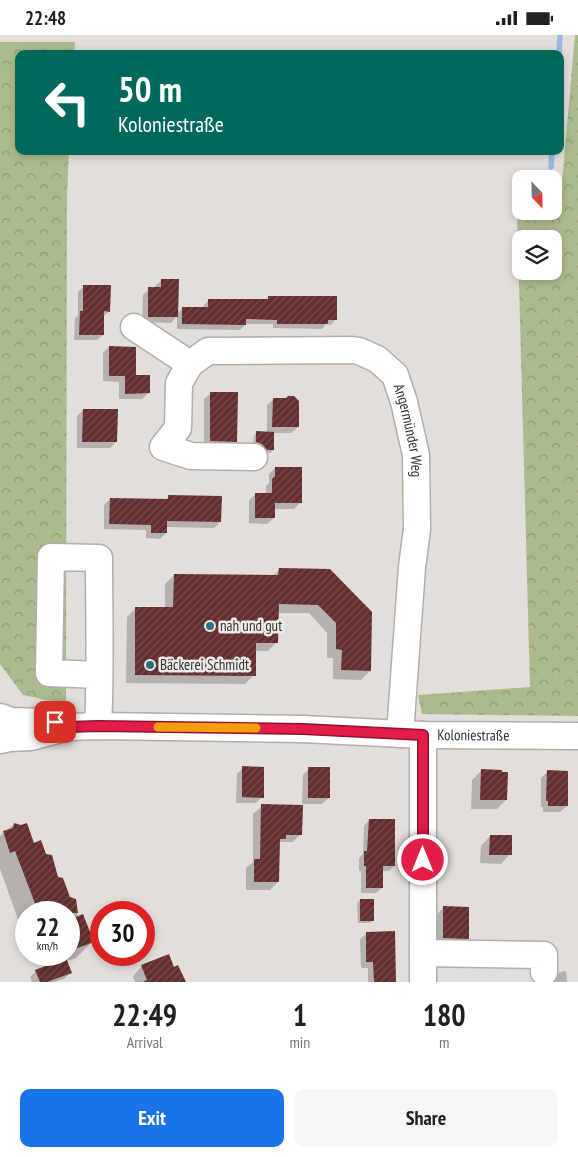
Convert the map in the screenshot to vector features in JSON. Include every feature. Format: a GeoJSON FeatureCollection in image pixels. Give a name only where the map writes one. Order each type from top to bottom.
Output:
{"type":"FeatureCollection","features":[{"type":"Feature","properties":{"kind":"street"},"geometry":{"type":"LineString","coordinates":[[134,327],[190,364]]}},
{"type":"Feature","properties":{"kind":"street","name":"Angermünder Weg"},"geometry":{"type":"LineString","coordinates":[[254,457],[190,455],[163,447],[178,428],[178,383],[190,364],[208,351],[352,350],[377,359],[395,375],[404,402],[416,455],[417,529],[412,567],[412,735],[423,982]]}},
{"type":"Feature","properties":{"kind":"street"},"geometry":{"type":"LineString","coordinates":[[98,726],[99,675]]}},
{"type":"Feature","properties":{"kind":"street","name":"Koloniestraße"},"geometry":{"type":"LineString","coordinates":[[0,717],[11,721],[55,722],[69,727]]}},
{"type":"Feature","properties":{"kind":"street","name":"Koloniestraße"},"geometry":{"type":"LineString","coordinates":[[0,741],[10,738],[31,737],[69,727],[98,726],[303,729],[412,735],[578,736]]}},
{"type":"Feature","properties":{"kind":"street"},"geometry":{"type":"LineString","coordinates":[[423,953],[544,955],[544,972]]}},
{"type":"Feature","properties":{"kind":"green space"},"geometry":{"type":"Polygon","coordinates":[[[575,35],[578,35],[578,716],[422,714],[418,695],[530,687],[519,280],[562,280],[562,230],[518,230],[517,220],[562,220],[562,182],[575,35]]]}},
{"type":"Feature","properties":{"kind":"green space"},"geometry":{"type":"Polygon","coordinates":[[[0,42],[75,42],[74,50],[15,50],[15,155],[69,155],[67,196],[66,704],[23,695],[0,664],[0,42]]]}},
{"type":"Feature","properties":{"kind":"building"},"geometry":{"type":"Polygon","coordinates":[[[161,279],[179,279],[178,317],[148,317],[148,287],[161,287],[161,279]]]}},
{"type":"Feature","properties":{"kind":"building"},"geometry":{"type":"Polygon","coordinates":[[[83,285],[111,285],[110,312],[104,311],[104,335],[79,335],[80,311],[83,311],[83,285]]]}},
{"type":"Feature","properties":{"kind":"building"},"geometry":{"type":"Polygon","coordinates":[[[268,296],[337,296],[337,320],[328,320],[328,324],[277,324],[277,320],[246,319],[246,325],[182,324],[182,307],[208,307],[208,299],[268,299],[268,296]]]}},
{"type":"Feature","properties":{"kind":"building"},"geometry":{"type":"Polygon","coordinates":[[[109,346],[136,347],[136,375],[150,375],[150,393],[125,394],[125,376],[109,376],[109,346]]]}},
{"type":"Feature","properties":{"kind":"building"},"geometry":{"type":"Polygon","coordinates":[[[210,392],[238,392],[237,442],[210,441],[210,392]]]}},
{"type":"Feature","properties":{"kind":"building"},"geometry":{"type":"Polygon","coordinates":[[[294,396],[299,401],[299,427],[272,427],[273,398],[286,398],[294,396]]]}},
{"type":"Feature","properties":{"kind":"building"},"geometry":{"type":"Polygon","coordinates":[[[83,409],[118,409],[117,442],[82,442],[83,409]]]}},
{"type":"Feature","properties":{"kind":"building"},"geometry":{"type":"Polygon","coordinates":[[[256,431],[274,432],[274,450],[267,450],[262,444],[256,442],[256,431]]]}},
{"type":"Feature","properties":{"kind":"building"},"geometry":{"type":"Polygon","coordinates":[[[275,467],[302,467],[302,503],[275,503],[275,518],[255,518],[255,493],[272,493],[272,479],[275,476],[275,467]]]}},
{"type":"Feature","properties":{"kind":"building"},"geometry":{"type":"Polygon","coordinates":[[[168,495],[222,496],[221,522],[167,521],[167,533],[151,533],[151,525],[109,524],[110,498],[168,499],[168,495]]]}},
{"type":"Feature","properties":{"kind":"building"},"geometry":{"type":"Polygon","coordinates":[[[279,568],[330,569],[372,612],[371,671],[341,670],[342,650],[336,649],[336,623],[318,605],[279,604],[278,643],[256,643],[256,676],[135,675],[135,607],[173,607],[174,574],[278,575],[279,568]]]}},
{"type":"Feature","properties":{"kind":"building"},"geometry":{"type":"Polygon","coordinates":[[[242,766],[264,767],[264,798],[242,797],[242,766]]]}},
{"type":"Feature","properties":{"kind":"building"},"geometry":{"type":"Polygon","coordinates":[[[308,767],[330,767],[330,798],[308,798],[308,767]]]}},
{"type":"Feature","properties":{"kind":"building"},"geometry":{"type":"Polygon","coordinates":[[[481,769],[508,772],[507,800],[480,800],[481,769]]]}},
{"type":"Feature","properties":{"kind":"building"},"geometry":{"type":"Polygon","coordinates":[[[547,770],[568,771],[568,806],[548,806],[548,801],[546,801],[547,770]]]}},
{"type":"Feature","properties":{"kind":"building"},"geometry":{"type":"Polygon","coordinates":[[[261,804],[303,805],[302,835],[286,835],[286,839],[280,839],[279,882],[254,882],[254,859],[260,859],[261,804]]]}},
{"type":"Feature","properties":{"kind":"building"},"geometry":{"type":"Polygon","coordinates":[[[369,819],[395,819],[395,866],[383,866],[383,888],[366,888],[364,851],[367,851],[369,819]]]}},
{"type":"Feature","properties":{"kind":"building"},"geometry":{"type":"Polygon","coordinates":[[[14,823],[21,825],[27,823],[34,843],[41,840],[46,854],[52,855],[58,877],[63,878],[70,897],[76,899],[76,901],[34,901],[15,851],[10,853],[3,831],[13,828],[14,823]]]}},
{"type":"Feature","properties":{"kind":"building"},"geometry":{"type":"Polygon","coordinates":[[[490,835],[512,835],[512,855],[489,855],[490,835]]]}},
{"type":"Feature","properties":{"kind":"building"},"geometry":{"type":"Polygon","coordinates":[[[360,899],[374,899],[374,921],[360,921],[360,899]]]}},
{"type":"Feature","properties":{"kind":"building"},"geometry":{"type":"Polygon","coordinates":[[[443,906],[469,907],[469,939],[443,938],[443,906]]]}},
{"type":"Feature","properties":{"kind":"building"},"geometry":{"type":"Polygon","coordinates":[[[83,914],[90,932],[90,943],[80,947],[80,915],[83,914]]]}},
{"type":"Feature","properties":{"kind":"building"},"geometry":{"type":"Polygon","coordinates":[[[395,931],[396,982],[374,982],[373,962],[366,962],[366,932],[395,931]]]}},
{"type":"Feature","properties":{"kind":"building"},"geometry":{"type":"Polygon","coordinates":[[[169,954],[174,967],[178,965],[186,982],[143,982],[147,980],[141,966],[155,966],[155,960],[169,954]]]}},
{"type":"Feature","properties":{"kind":"building"},"geometry":{"type":"Polygon","coordinates":[[[45,966],[69,966],[72,973],[47,982],[40,982],[35,970],[45,966]]]}},
{"type":"Feature","properties":{"kind":"waterway"},"geometry":{"type":"LineString","coordinates":[[559,50],[560,35]]}},
{"type":"Feature","properties":{"kind":"waterway"},"geometry":{"type":"LineString","coordinates":[[551,167],[552,155]]}},
{"type":"Feature","properties":{"kind":"slow traffic"},"geometry":{"type":"LineString","coordinates":[[158,727],[256,728]]}},
{"type":"Feature","properties":{"kind":"place","name":"nah und gut"},"geometry":{"type":"Point","coordinates":[210,626]}},
{"type":"Feature","properties":{"kind":"place","name":"Bäckerei Schmidt"},"geometry":{"type":"Point","coordinates":[150,665]}},
{"type":"Feature","properties":{"kind":"route"},"geometry":{"type":"LineString","coordinates":[[55,722],[69,727],[303,729],[423,735],[423,860]]}}]}
